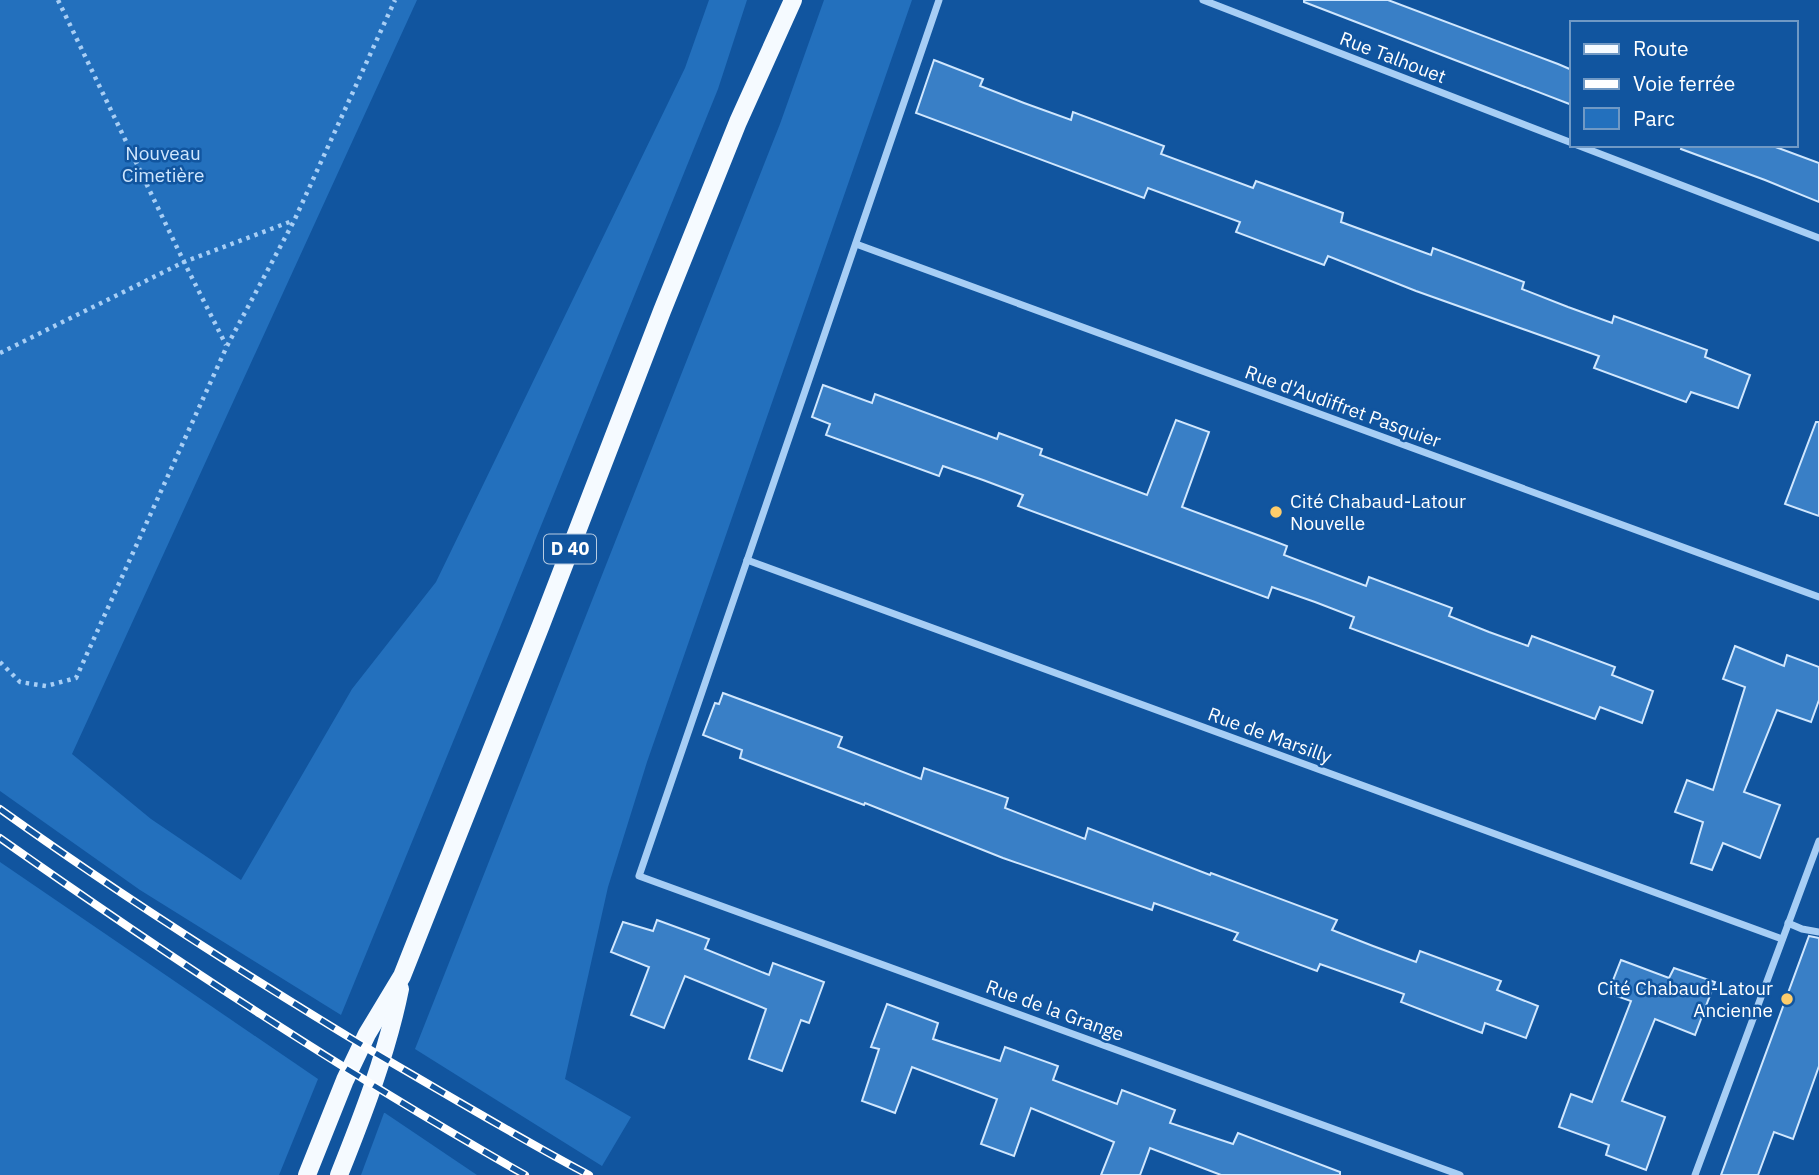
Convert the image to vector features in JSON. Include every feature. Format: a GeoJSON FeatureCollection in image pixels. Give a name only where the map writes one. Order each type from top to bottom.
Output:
{"type":"FeatureCollection","features":[{"type":"Feature","properties":{"kind":"main road","name":"D 40"},"geometry":{"type":"LineString","coordinates":[[738,122],[779,0]]}},
{"type":"Feature","properties":{"kind":"main road","name":"D 40"},"geometry":{"type":"LineString","coordinates":[[339,1175],[387,1043],[402,976],[662,311],[738,122],[793,0]]}},
{"type":"Feature","properties":{"kind":"main road","name":"D 40"},"geometry":{"type":"LineString","coordinates":[[307,1175],[345,1080],[367,1034],[402,976]]}},
{"type":"Feature","properties":{"kind":"street"},"geometry":{"type":"LineString","coordinates":[[747,560],[939,0]]}},
{"type":"Feature","properties":{"kind":"street","name":"Rue Talhouet"},"geometry":{"type":"LineString","coordinates":[[1203,0],[1570,142]]}},
{"type":"Feature","properties":{"kind":"street"},"geometry":{"type":"LineString","coordinates":[[1582,147],[1819,238]]}},
{"type":"Feature","properties":{"kind":"street","name":"Rue d'Audiffret Pasquier"},"geometry":{"type":"LineString","coordinates":[[856,244],[1819,597]]}},
{"type":"Feature","properties":{"kind":"street","name":"Rue de la Grange"},"geometry":{"type":"LineString","coordinates":[[747,560],[639,876],[1460,1175]]}},
{"type":"Feature","properties":{"kind":"street","name":"Rue de Marsilly"},"geometry":{"type":"LineString","coordinates":[[747,560],[1782,939]]}},
{"type":"Feature","properties":{"kind":"street"},"geometry":{"type":"LineString","coordinates":[[1695,1175],[1819,841]]}},
{"type":"Feature","properties":{"kind":"street"},"geometry":{"type":"LineString","coordinates":[[1788,923],[1819,932]]}},
{"type":"Feature","properties":{"kind":"path"},"geometry":{"type":"LineString","coordinates":[[58,0],[227,346]]}},
{"type":"Feature","properties":{"kind":"path"},"geometry":{"type":"LineString","coordinates":[[0,662],[20,681],[46,686],[76,678],[227,346],[294,220],[395,0]]}},
{"type":"Feature","properties":{"kind":"path"},"geometry":{"type":"LineString","coordinates":[[0,353],[184,262],[294,220]]}},
{"type":"Feature","properties":{"kind":"green space","name":"Nouveau Cimetière"},"geometry":{"type":"Polygon","coordinates":[[[0,0],[417,0],[72,754],[151,819],[241,880],[352,689],[436,582],[685,68],[709,0],[747,0],[718,89],[341,1015],[140,890],[0,791],[0,0]]]}},
{"type":"Feature","properties":{"kind":"green space"},"geometry":{"type":"Polygon","coordinates":[[[824,0],[912,0],[647,762],[608,887],[565,1079],[631,1117],[602,1166],[415,1049],[780,124],[824,0]]]}},
{"type":"Feature","properties":{"kind":"green space"},"geometry":{"type":"Polygon","coordinates":[[[0,862],[318,1079],[279,1175],[0,1175],[0,862]]]}},
{"type":"Feature","properties":{"kind":"green space"},"geometry":{"type":"Polygon","coordinates":[[[385,1113],[477,1175],[361,1175],[385,1113]]]}},
{"type":"Feature","properties":{"kind":"building"},"geometry":{"type":"Polygon","coordinates":[[[1388,0],[1558,64],[1570,69],[1570,104],[1304,2],[1388,0]]]}},
{"type":"Feature","properties":{"kind":"building"},"geometry":{"type":"Polygon","coordinates":[[[934,60],[983,79],[980,86],[1024,103],[1071,120],[1073,112],[1164,146],[1161,154],[1253,188],[1256,181],[1343,213],[1341,222],[1431,255],[1433,248],[1524,282],[1522,289],[1612,323],[1614,316],[1707,350],[1705,357],[1750,375],[1738,408],[1691,392],[1686,402],[1594,368],[1599,356],[1416,291],[1328,256],[1324,265],[1236,232],[1240,222],[1148,188],[1144,198],[916,113],[934,60]]]}},
{"type":"Feature","properties":{"kind":"building"},"geometry":{"type":"Polygon","coordinates":[[[1775,147],[1819,163],[1819,202],[1765,180],[1681,149],[1775,147]]]}},
{"type":"Feature","properties":{"kind":"building"},"geometry":{"type":"Polygon","coordinates":[[[823,385],[872,403],[875,394],[997,439],[999,433],[1042,449],[1040,455],[1147,495],[1176,420],[1209,432],[1182,507],[1287,546],[1284,555],[1366,586],[1369,577],[1452,608],[1449,616],[1489,632],[1528,646],[1532,636],[1615,667],[1612,675],[1653,691],[1642,723],[1600,707],[1595,719],[1350,628],[1354,617],[1315,602],[1272,587],[1268,598],[1018,506],[1023,495],[983,480],[943,466],[939,476],[826,435],[830,424],[812,417],[823,385]]]}},
{"type":"Feature","properties":{"kind":"building"},"geometry":{"type":"Polygon","coordinates":[[[1816,422],[1819,422],[1819,516],[1785,504],[1816,422]]]}},
{"type":"Feature","properties":{"kind":"building"},"geometry":{"type":"Polygon","coordinates":[[[1735,646],[1784,666],[1787,655],[1819,667],[1819,700],[1811,722],[1777,710],[1744,792],[1780,805],[1760,858],[1723,843],[1712,870],[1691,863],[1703,822],[1675,812],[1687,780],[1713,790],[1745,687],[1723,679],[1735,646]]]}},
{"type":"Feature","properties":{"kind":"building"},"geometry":{"type":"Polygon","coordinates":[[[723,693],[842,737],[838,747],[921,779],[924,768],[1008,798],[1005,808],[1085,839],[1088,828],[1337,920],[1332,930],[1416,962],[1420,951],[1501,981],[1497,990],[1538,1006],[1526,1038],[1485,1023],[1482,1033],[1401,1002],[1404,994],[1320,964],[1317,971],[1234,940],[1238,933],[1154,903],[1152,910],[1003,858],[865,803],[864,805],[740,758],[742,750],[703,735],[715,703],[719,704],[723,693]]]}},
{"type":"Feature","properties":{"kind":"building"},"geometry":{"type":"Polygon","coordinates":[[[657,920],[709,939],[705,949],[769,975],[773,963],[824,982],[809,1023],[801,1020],[782,1071],[749,1059],[766,1009],[685,976],[664,1028],[631,1015],[649,967],[611,952],[623,922],[653,931],[657,920]]]}},
{"type":"Feature","properties":{"kind":"building"},"geometry":{"type":"Polygon","coordinates":[[[1809,936],[1819,938],[1819,1066],[1793,1139],[1774,1132],[1758,1175],[1721,1175],[1809,936]]]}},
{"type":"Feature","properties":{"kind":"building"},"geometry":{"type":"Polygon","coordinates":[[[1621,960],[1669,978],[1674,968],[1715,982],[1695,1035],[1655,1019],[1622,1101],[1665,1117],[1646,1170],[1606,1155],[1609,1145],[1559,1127],[1571,1094],[1592,1102],[1631,1001],[1608,993],[1621,960]]]}},
{"type":"Feature","properties":{"kind":"building"},"geometry":{"type":"Polygon","coordinates":[[[887,1004],[938,1023],[933,1039],[1000,1061],[1005,1047],[1058,1066],[1053,1080],[1117,1104],[1122,1090],[1175,1110],[1170,1123],[1233,1144],[1238,1133],[1340,1172],[1340,1175],[1221,1175],[1150,1148],[1140,1175],[1101,1175],[1114,1142],[1031,1108],[1014,1156],[981,1144],[997,1099],[912,1067],[895,1113],[862,1101],[879,1049],[871,1047],[887,1004]]]}},
{"type":"Feature","properties":{"kind":"railway"},"geometry":{"type":"LineString","coordinates":[[0,809],[141,906],[285,998],[459,1102],[589,1175]]}},
{"type":"Feature","properties":{"kind":"railway"},"geometry":{"type":"LineString","coordinates":[[0,838],[258,1013],[525,1175]]}},
{"type":"Feature","properties":{"kind":"place","name":"Cité Chabaud-Latour Nouvelle"},"geometry":{"type":"Point","coordinates":[1276,512]}},
{"type":"Feature","properties":{"kind":"place","name":"Cité Chabaud-Latour Ancienne"},"geometry":{"type":"Point","coordinates":[1787,999]}}]}
